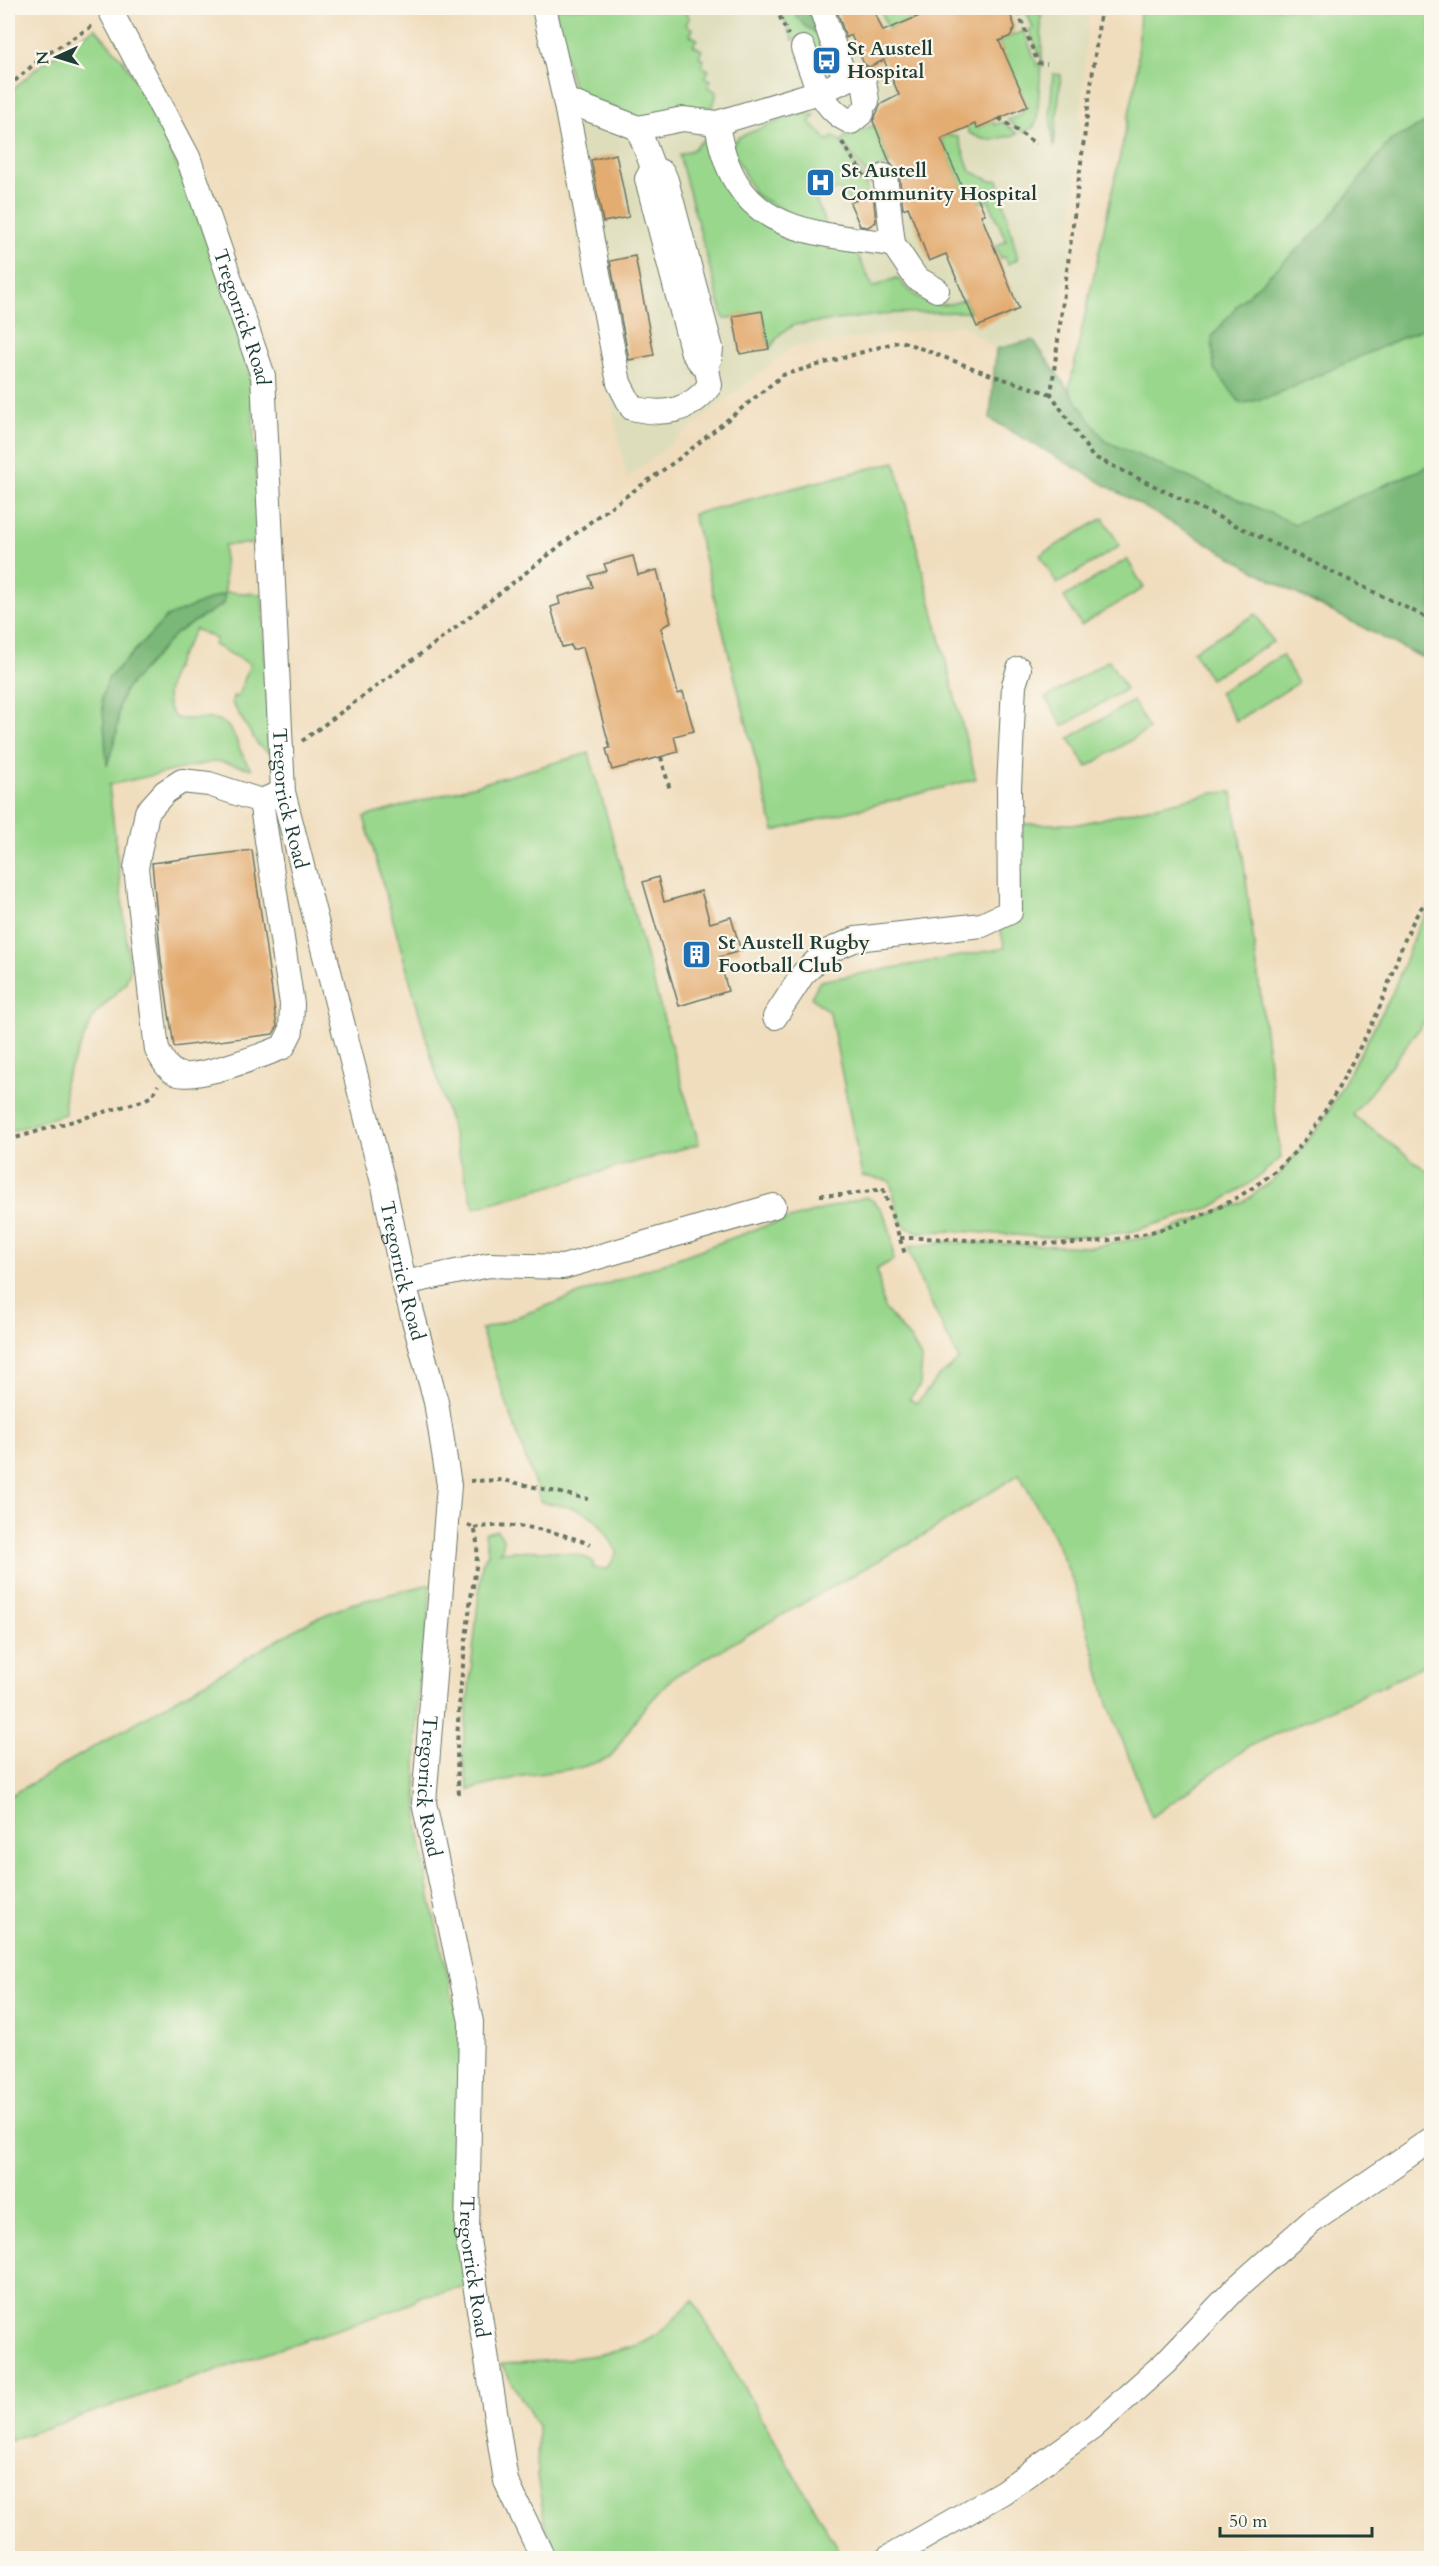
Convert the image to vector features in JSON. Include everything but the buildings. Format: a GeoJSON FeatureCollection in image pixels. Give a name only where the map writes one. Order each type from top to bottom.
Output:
{"type":"FeatureCollection","features":[{"type":"Feature","properties":{"kind":"street"},"geometry":{"type":"LineString","coordinates":[[544,8],[565,100],[619,384],[632,408],[649,412],[675,412],[699,399],[710,385],[706,364],[700,362],[693,353],[647,179],[653,168],[638,128]]}},
{"type":"Feature","properties":{"kind":"street"},"geometry":{"type":"LineString","coordinates":[[820,8],[845,79]]}},
{"type":"Feature","properties":{"kind":"street","name":"Tregorrick Road"},"geometry":{"type":"LineString","coordinates":[[111,11],[188,157],[264,376],[283,792],[384,1186],[404,1283],[436,1402],[449,1485],[424,1803],[471,2022],[467,2233],[506,2481],[543,2559]]}},
{"type":"Feature","properties":{"kind":"street"},"geometry":{"type":"LineString","coordinates":[[565,100],[638,128],[683,119],[717,123],[819,92],[855,76],[864,80],[864,107],[851,122],[841,118],[819,92],[803,48]]}},
{"type":"Feature","properties":{"kind":"street"},"geometry":{"type":"LineString","coordinates":[[717,123],[721,149],[734,179],[764,213],[800,230],[893,244]]}},
{"type":"Feature","properties":{"kind":"street"},"geometry":{"type":"LineString","coordinates":[[885,176],[893,244],[916,278],[937,290]]}},
{"type":"Feature","properties":{"kind":"street"},"geometry":{"type":"LineString","coordinates":[[775,1017],[802,974],[826,952],[856,939],[982,925],[1010,912],[1009,788],[1014,685],[1019,669]]}},
{"type":"Feature","properties":{"kind":"street"},"geometry":{"type":"LineString","coordinates":[[261,801],[292,1004],[291,1031],[283,1047],[239,1065],[181,1075],[168,1069],[157,1050],[136,868],[147,812],[165,792],[182,781],[209,784],[261,801],[283,792]]}},
{"type":"Feature","properties":{"kind":"street"},"geometry":{"type":"LineString","coordinates":[[404,1283],[489,1265],[563,1267],[774,1206]]}},
{"type":"Feature","properties":{"kind":"street"},"geometry":{"type":"LineString","coordinates":[[888,2559],[1003,2492],[1092,2428],[1165,2363],[1235,2289],[1311,2222],[1431,2139]]}},
{"type":"Feature","properties":{"kind":"path"},"geometry":{"type":"LineString","coordinates":[[1051,394],[1101,8]]}},
{"type":"Feature","properties":{"kind":"path"},"geometry":{"type":"LineString","coordinates":[[8,87],[41,58],[111,11]]}},
{"type":"Feature","properties":{"kind":"path"},"geometry":{"type":"LineString","coordinates":[[1018,12],[1038,63],[1047,64]]}},
{"type":"Feature","properties":{"kind":"path"},"geometry":{"type":"LineString","coordinates":[[999,118],[1036,144]]}},
{"type":"Feature","properties":{"kind":"path"},"geometry":{"type":"LineString","coordinates":[[838,137],[865,177],[880,172],[885,176]]}},
{"type":"Feature","properties":{"kind":"path"},"geometry":{"type":"LineString","coordinates":[[281,756],[445,636],[598,516],[680,458],[783,375],[901,341],[994,376],[1051,394],[1092,456],[1431,620]]}},
{"type":"Feature","properties":{"kind":"path"},"geometry":{"type":"LineString","coordinates":[[661,757],[670,790]]}},
{"type":"Feature","properties":{"kind":"path"},"geometry":{"type":"LineString","coordinates":[[900,1238],[954,1237],[1028,1242],[1117,1239],[1202,1215],[1239,1197],[1279,1168],[1316,1126],[1386,995],[1410,929],[1423,902],[1431,897]]}},
{"type":"Feature","properties":{"kind":"path"},"geometry":{"type":"LineString","coordinates":[[8,1140],[142,1101],[152,1096],[168,1069]]}},
{"type":"Feature","properties":{"kind":"path"},"geometry":{"type":"LineString","coordinates":[[820,1195],[845,1195],[883,1189],[905,1254]]}},
{"type":"Feature","properties":{"kind":"path"},"geometry":{"type":"LineString","coordinates":[[449,1485],[503,1480],[588,1499]]}},
{"type":"Feature","properties":{"kind":"path"},"geometry":{"type":"LineString","coordinates":[[447,1515],[474,1528],[496,1524],[555,1530],[590,1544]]}},
{"type":"Feature","properties":{"kind":"path"},"geometry":{"type":"LineString","coordinates":[[459,1794],[456,1731],[473,1573],[480,1544],[474,1528]]}},
{"type":"Feature","properties":{"kind":"shaded area","name":"St Austell Community Hospital"},"geometry":{"type":"Polygon","coordinates":[[[529,8],[1089,8],[1069,259],[1048,384],[962,325],[792,347],[627,479],[529,8]]]}},
{"type":"Feature","properties":{"kind":"green space"},"geometry":{"type":"Polygon","coordinates":[[[554,8],[683,8],[689,18],[686,25],[693,29],[690,35],[697,39],[693,45],[702,50],[699,57],[704,60],[701,66],[709,70],[705,77],[711,80],[708,87],[717,92],[713,106],[703,112],[642,119],[580,94],[573,88],[554,8]]]}},
{"type":"Feature","properties":{"kind":"green space"},"geometry":{"type":"Polygon","coordinates":[[[779,8],[799,8],[795,15],[825,38],[827,42],[820,45],[821,50],[814,52],[807,35],[793,40],[779,8]]]}},
{"type":"Feature","properties":{"kind":"green space"},"geometry":{"type":"Polygon","coordinates":[[[800,8],[812,8],[825,38],[806,27],[795,15],[800,8]]]}},
{"type":"Feature","properties":{"kind":"green space"},"geometry":{"type":"Polygon","coordinates":[[[880,8],[909,8],[911,19],[888,29],[880,8]]]}},
{"type":"Feature","properties":{"kind":"green space"},"geometry":{"type":"Polygon","coordinates":[[[1025,8],[1041,8],[1042,61],[1029,30],[1033,28],[1025,8]]]}},
{"type":"Feature","properties":{"kind":"green space"},"geometry":{"type":"Polygon","coordinates":[[[1140,8],[1431,8],[1431,604],[1100,452],[1069,389],[1137,77],[1140,8]]]}},
{"type":"Feature","properties":{"kind":"green space"},"geometry":{"type":"Polygon","coordinates":[[[95,28],[123,60],[156,115],[203,229],[240,332],[251,381],[260,543],[224,545],[225,592],[262,594],[270,753],[258,745],[232,703],[233,696],[238,697],[250,664],[214,645],[216,639],[195,629],[177,662],[168,686],[169,709],[176,718],[214,719],[222,722],[233,733],[243,756],[252,769],[217,761],[109,785],[130,970],[125,984],[95,1014],[64,1082],[65,1114],[8,1132],[8,94],[38,67],[95,28]],[[223,604],[167,617],[108,679],[107,764],[117,732],[119,705],[125,690],[176,633],[223,604]]]}},
{"type":"Feature","properties":{"kind":"green space"},"geometry":{"type":"Polygon","coordinates":[[[1024,31],[1037,65],[1041,65],[1037,120],[1033,128],[1023,132],[1007,120],[1020,116],[1027,105],[999,41],[1024,31]]]}},
{"type":"Feature","properties":{"kind":"green space"},"geometry":{"type":"Polygon","coordinates":[[[1053,74],[1061,75],[1054,147],[1050,113],[1053,74]]]}},
{"type":"Feature","properties":{"kind":"green space"},"geometry":{"type":"Polygon","coordinates":[[[958,86],[977,128],[993,121],[994,125],[1002,122],[1018,134],[993,140],[982,139],[969,133],[954,100],[958,86]]]}},
{"type":"Feature","properties":{"kind":"green space"},"geometry":{"type":"Polygon","coordinates":[[[799,113],[815,115],[809,122],[828,141],[834,136],[840,141],[864,179],[878,174],[881,176],[865,185],[869,194],[850,203],[845,194],[838,189],[815,198],[828,229],[793,219],[754,193],[731,146],[739,137],[799,113]]]}},
{"type":"Feature","properties":{"kind":"green space"},"geometry":{"type":"Polygon","coordinates":[[[1431,120],[1431,325],[1270,397],[1241,404],[1214,369],[1212,337],[1240,302],[1323,226],[1390,141],[1431,120]]]}},
{"type":"Feature","properties":{"kind":"green space"},"geometry":{"type":"Polygon","coordinates":[[[875,125],[890,164],[866,174],[842,141],[845,137],[875,125]]]}},
{"type":"Feature","properties":{"kind":"green space"},"geometry":{"type":"Polygon","coordinates":[[[948,136],[958,137],[970,171],[991,181],[998,180],[1018,259],[1008,264],[1005,257],[1001,258],[996,246],[1006,241],[989,201],[980,202],[976,194],[967,198],[941,139],[948,136]]]}},
{"type":"Feature","properties":{"kind":"green space"},"geometry":{"type":"Polygon","coordinates":[[[705,138],[725,178],[855,249],[873,287],[897,278],[911,293],[927,302],[944,305],[965,299],[970,312],[896,313],[794,325],[781,333],[770,348],[761,311],[724,319],[679,155],[692,150],[705,138]]]}},
{"type":"Feature","properties":{"kind":"green space"},"geometry":{"type":"Polygon","coordinates":[[[1033,340],[1105,441],[1295,524],[1431,465],[1431,662],[1289,590],[990,419],[996,349],[1033,340]]]}},
{"type":"Feature","properties":{"kind":"green space"},"geometry":{"type":"Polygon","coordinates":[[[895,462],[976,779],[774,831],[693,514],[895,462]]]}},
{"type":"Feature","properties":{"kind":"green space"},"geometry":{"type":"Polygon","coordinates":[[[1103,518],[1120,546],[1057,584],[1040,555],[1103,518]]]}},
{"type":"Feature","properties":{"kind":"green space"},"geometry":{"type":"Polygon","coordinates":[[[1127,559],[1144,588],[1081,625],[1064,597],[1127,559]]]}},
{"type":"Feature","properties":{"kind":"green space"},"geometry":{"type":"Polygon","coordinates":[[[225,593],[223,604],[176,633],[125,690],[119,705],[117,732],[107,766],[102,697],[108,679],[167,617],[225,593]]]}},
{"type":"Feature","properties":{"kind":"green space"},"geometry":{"type":"Polygon","coordinates":[[[1256,614],[1273,642],[1210,679],[1193,651],[1256,614]]]}},
{"type":"Feature","properties":{"kind":"green space"},"geometry":{"type":"Polygon","coordinates":[[[1282,655],[1298,683],[1236,721],[1219,692],[1282,655]]]}},
{"type":"Feature","properties":{"kind":"green space"},"geometry":{"type":"Polygon","coordinates":[[[1109,660],[1126,689],[1063,726],[1046,698],[1109,660]]]}},
{"type":"Feature","properties":{"kind":"green space"},"geometry":{"type":"Polygon","coordinates":[[[1133,701],[1149,729],[1087,767],[1069,738],[1133,701]]]}},
{"type":"Feature","properties":{"kind":"green space"},"geometry":{"type":"Polygon","coordinates":[[[589,753],[699,1144],[474,1208],[364,817],[589,753]]]}},
{"type":"Feature","properties":{"kind":"green space"},"geometry":{"type":"Polygon","coordinates":[[[1232,792],[1243,856],[1281,1158],[1249,1184],[1212,1207],[1130,1232],[1043,1237],[957,1231],[919,1232],[907,1228],[900,1220],[890,1181],[862,1176],[830,1013],[811,997],[820,981],[1005,948],[999,925],[1011,824],[1079,824],[1213,793],[1232,792]]]}},
{"type":"Feature","properties":{"kind":"green space"},"geometry":{"type":"Polygon","coordinates":[[[1431,904],[1431,1013],[1353,1115],[1431,1174],[1431,1660],[1408,1674],[1248,1747],[1152,1817],[1108,1703],[1076,1588],[1054,1537],[1019,1474],[929,1532],[673,1677],[641,1712],[610,1758],[579,1768],[523,1776],[469,1790],[462,1757],[482,1564],[488,1553],[485,1533],[497,1530],[503,1538],[503,1547],[499,1552],[548,1551],[574,1554],[593,1562],[593,1568],[608,1569],[617,1552],[602,1527],[588,1514],[569,1507],[541,1502],[481,1330],[765,1226],[866,1197],[879,1207],[884,1215],[892,1242],[893,1260],[877,1269],[884,1308],[911,1340],[922,1359],[920,1386],[909,1399],[917,1403],[936,1379],[959,1360],[921,1283],[908,1247],[947,1242],[1092,1247],[1153,1236],[1243,1202],[1277,1177],[1322,1123],[1392,994],[1415,934],[1431,904]]]}},
{"type":"Feature","properties":{"kind":"green space"},"geometry":{"type":"Polygon","coordinates":[[[430,1584],[429,1616],[418,1694],[416,1771],[419,1831],[431,1903],[458,2019],[462,2060],[470,2287],[421,2296],[403,2307],[8,2441],[8,1797],[310,1621],[351,1604],[430,1584]]]}},
{"type":"Feature","properties":{"kind":"green space"},"geometry":{"type":"Polygon","coordinates":[[[693,2300],[843,2558],[559,2558],[546,2530],[537,2476],[538,2426],[501,2364],[579,2357],[638,2345],[663,2330],[693,2300]]]}},
{"type":"Feature","properties":{"kind":"place","name":"St Austell Hospital"},"geometry":{"type":"Point","coordinates":[826,60]}},
{"type":"Feature","properties":{"kind":"place","name":"St Austell Community Hospital"},"geometry":{"type":"Point","coordinates":[820,182]}},
{"type":"Feature","properties":{"kind":"place","name":"St Austell Rugby Football Club"},"geometry":{"type":"Point","coordinates":[697,954]}}]}
